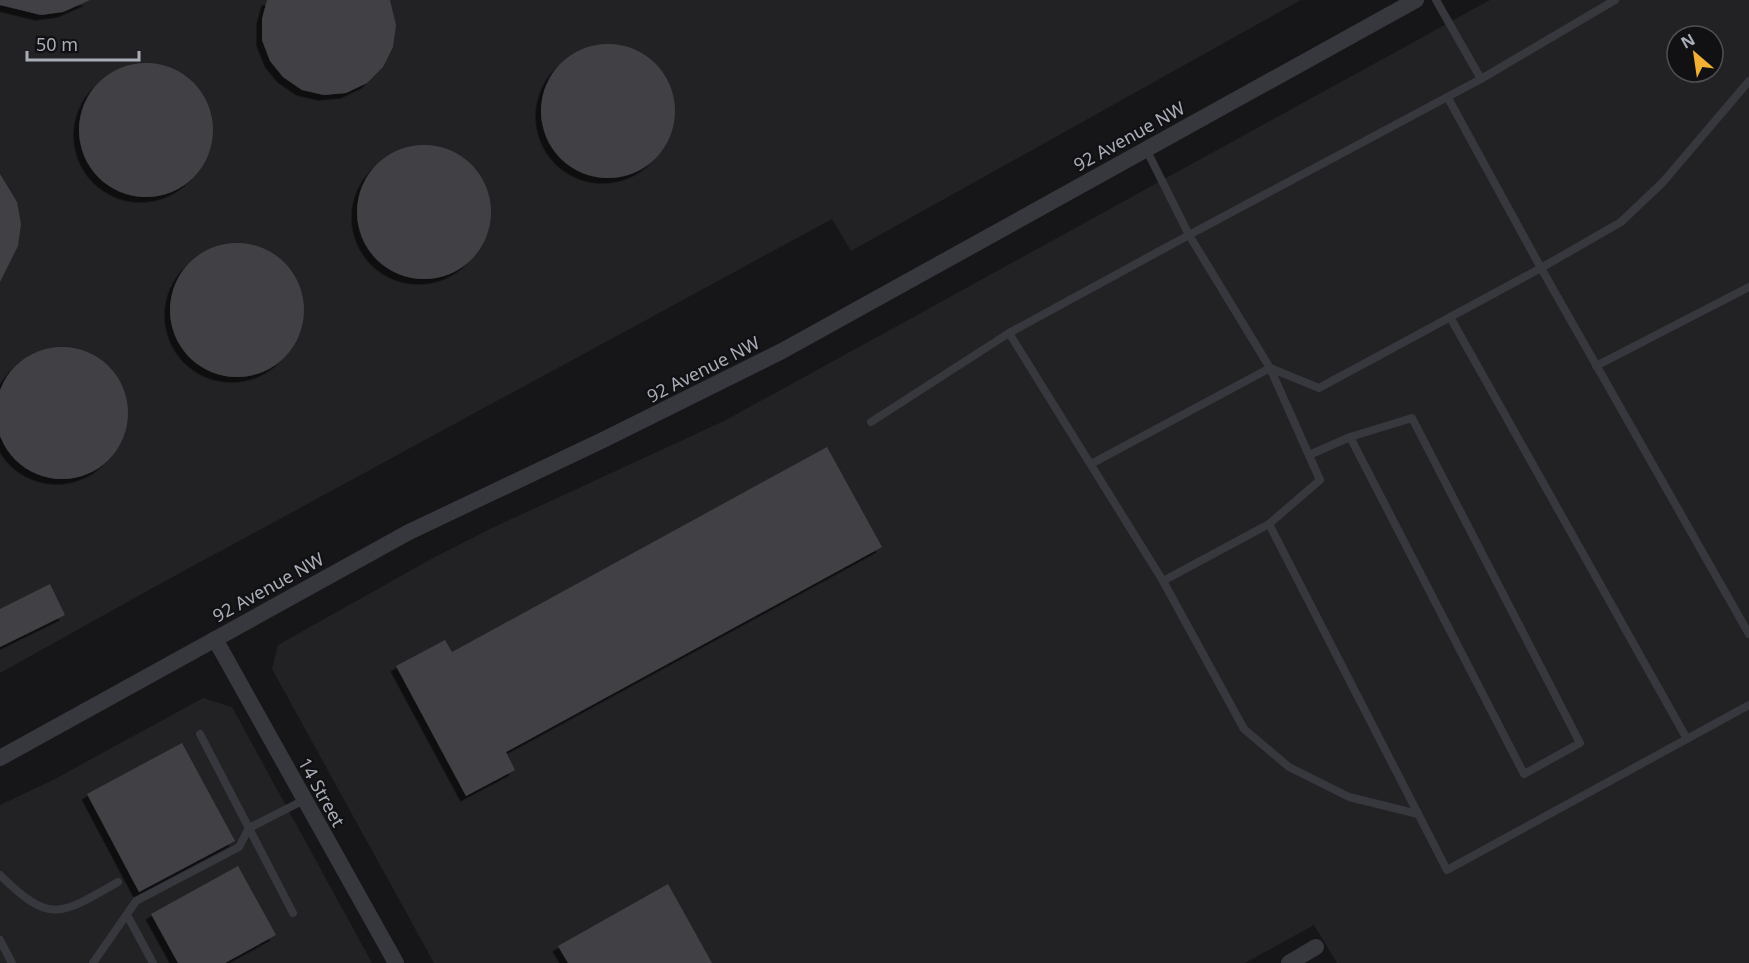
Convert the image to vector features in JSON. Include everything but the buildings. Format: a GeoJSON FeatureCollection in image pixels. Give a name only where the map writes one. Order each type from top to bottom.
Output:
{"type":"FeatureCollection","features":[{"type":"Feature","properties":{"kind":"street","name":"92 Avenue NW"},"geometry":{"type":"LineString","coordinates":[[0,758],[409,532],[603,440],[782,351],[1416,0]]}},
{"type":"Feature","properties":{"kind":"street","name":"14 Street"},"geometry":{"type":"LineString","coordinates":[[215,639],[396,963]]}},
{"type":"Feature","properties":{"kind":"street"},"geometry":{"type":"LineString","coordinates":[[1289,963],[1316,947]]}},
{"type":"Feature","properties":{"kind":"lane"},"geometry":{"type":"LineString","coordinates":[[1436,0],[1481,79]]}},
{"type":"Feature","properties":{"kind":"lane"},"geometry":{"type":"LineString","coordinates":[[871,422],[1009,333],[1448,98],[1615,0]]}},
{"type":"Feature","properties":{"kind":"lane"},"geometry":{"type":"LineString","coordinates":[[1270,368],[1319,388],[1621,222],[1663,182],[1749,81]]}},
{"type":"Feature","properties":{"kind":"lane"},"geometry":{"type":"LineString","coordinates":[[1448,98],[1596,366],[1749,634]]}},
{"type":"Feature","properties":{"kind":"lane"},"geometry":{"type":"LineString","coordinates":[[1146,149],[1189,235],[1270,368],[1320,480],[1269,525],[1163,581]]}},
{"type":"Feature","properties":{"kind":"lane"},"geometry":{"type":"LineString","coordinates":[[1596,366],[1749,287]]}},
{"type":"Feature","properties":{"kind":"lane"},"geometry":{"type":"LineString","coordinates":[[1450,317],[1687,739]]}},
{"type":"Feature","properties":{"kind":"lane"},"geometry":{"type":"LineString","coordinates":[[1009,333],[1163,581],[1244,729],[1289,767],[1349,797],[1418,814]]}},
{"type":"Feature","properties":{"kind":"lane"},"geometry":{"type":"LineString","coordinates":[[1091,464],[1270,368]]}},
{"type":"Feature","properties":{"kind":"lane"},"geometry":{"type":"LineString","coordinates":[[1309,455],[1350,437],[1412,418],[1580,742],[1524,774],[1350,437]]}},
{"type":"Feature","properties":{"kind":"lane"},"geometry":{"type":"LineString","coordinates":[[1269,525],[1447,870],[1749,705]]}},
{"type":"Feature","properties":{"kind":"lane"},"geometry":{"type":"LineString","coordinates":[[200,734],[293,913]]}},
{"type":"Feature","properties":{"kind":"lane"},"geometry":{"type":"LineString","coordinates":[[93,963],[136,901],[239,847],[249,828],[304,800]]}},
{"type":"Feature","properties":{"kind":"lane"},"geometry":{"type":"LineString","coordinates":[[0,875],[30,902],[43,909],[60,910],[80,903],[118,882]]}},
{"type":"Feature","properties":{"kind":"lane"},"geometry":{"type":"LineString","coordinates":[[127,915],[153,963]]}},
{"type":"Feature","properties":{"kind":"lane"},"geometry":{"type":"LineString","coordinates":[[0,940],[12,963]]}},
{"type":"Feature","properties":{"kind":"shaded area"},"geometry":{"type":"Polygon","coordinates":[[[0,0],[1301,0],[851,251],[832,219],[0,673],[0,0]]]}},
{"type":"Feature","properties":{"kind":"shaded area"},"geometry":{"type":"Polygon","coordinates":[[[1490,0],[1749,0],[1749,963],[1337,963],[1314,925],[1245,963],[434,963],[272,669],[278,645],[431,559],[492,528],[726,420],[1490,0]]]}},
{"type":"Feature","properties":{"kind":"shaded area"},"geometry":{"type":"Polygon","coordinates":[[[203,698],[232,707],[372,963],[0,963],[0,805],[51,781],[203,698]]]}}]}
